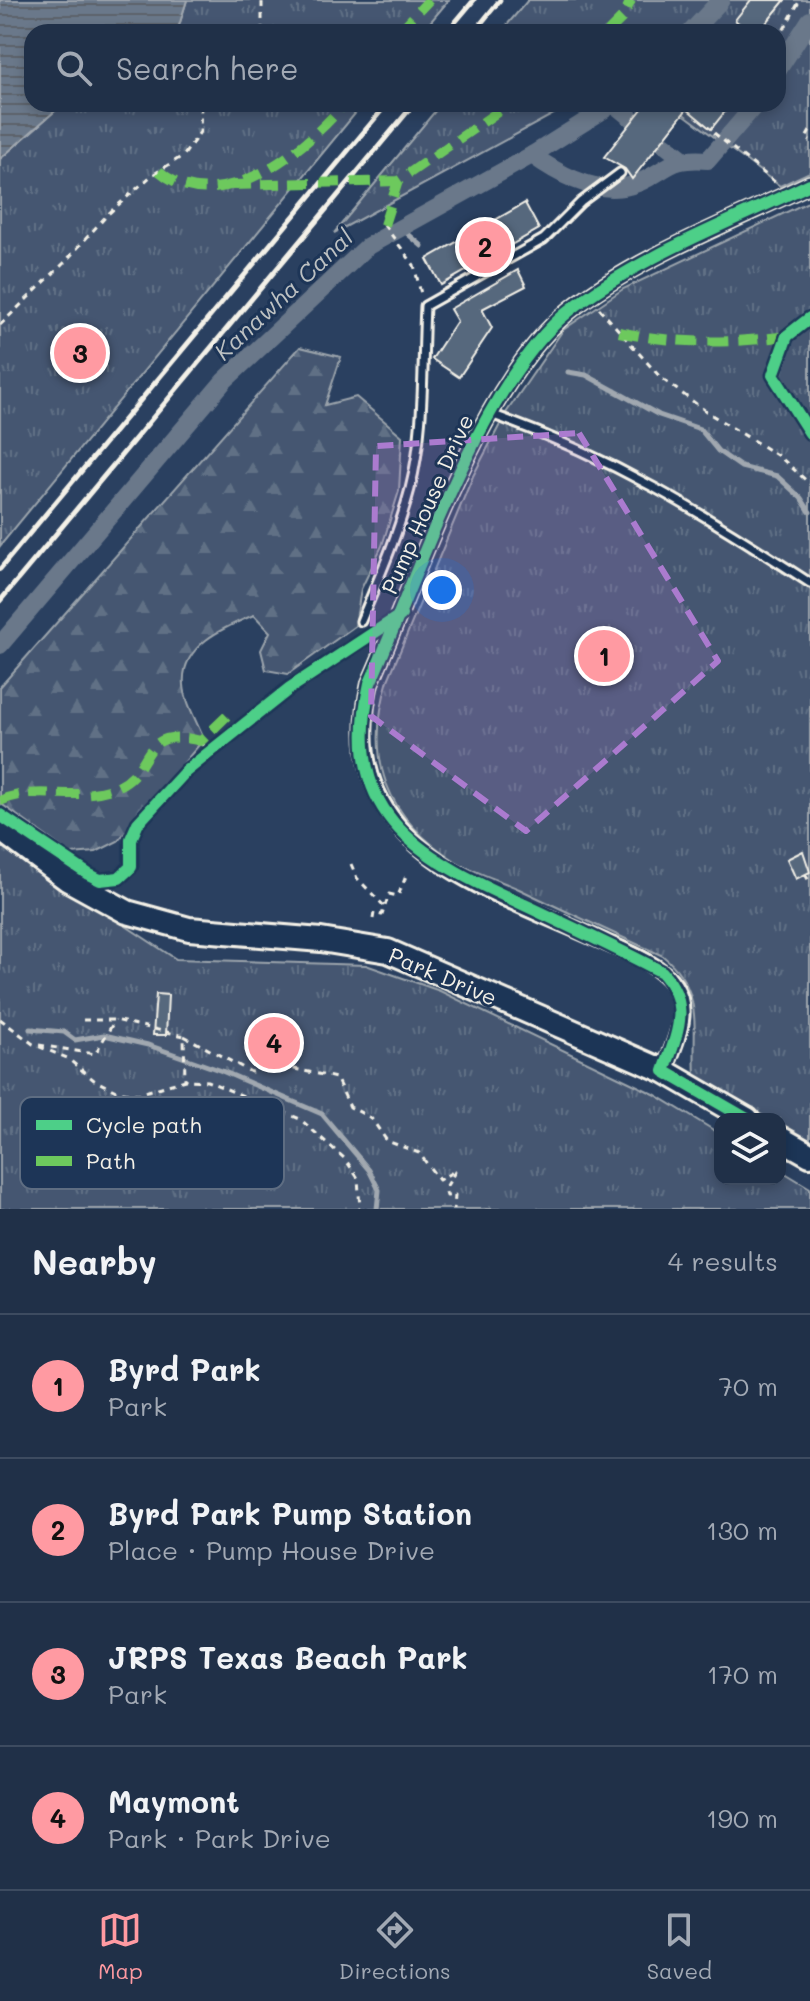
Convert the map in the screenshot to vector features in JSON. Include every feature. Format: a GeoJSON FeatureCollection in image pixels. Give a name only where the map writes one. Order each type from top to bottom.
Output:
{"type":"FeatureCollection","features":[{"type":"Feature","properties":{"kind":"main road","name":"Park Drive"},"geometry":{"type":"LineString","coordinates":[[0,829],[67,879],[140,917],[189,929],[321,940],[388,951],[664,1071],[737,1113]]}},
{"type":"Feature","properties":{"kind":"main road"},"geometry":{"type":"LineString","coordinates":[[786,1141],[810,1155]]}},
{"type":"Feature","properties":{"kind":"street","name":"Pump House Drive"},"geometry":{"type":"LineString","coordinates":[[664,1071],[682,1015],[674,985],[662,972],[425,855],[390,819],[371,782],[364,728],[370,683],[488,413],[539,342],[566,313],[589,296],[678,246],[810,184]]}},
{"type":"Feature","properties":{"kind":"lane"},"geometry":{"type":"LineString","coordinates":[[361,621],[395,537],[410,487],[419,432],[425,306],[544,239],[581,202],[620,173]]}},
{"type":"Feature","properties":{"kind":"lane"},"geometry":{"type":"LineString","coordinates":[[488,413],[562,439],[627,470],[689,505],[810,583]]}},
{"type":"Feature","properties":{"kind":"path"},"geometry":{"type":"LineString","coordinates":[[262,0],[262,24]]}},
{"type":"Feature","properties":{"kind":"path"},"geometry":{"type":"LineString","coordinates":[[786,25],[800,0]]}},
{"type":"Feature","properties":{"kind":"path"},"geometry":{"type":"LineString","coordinates":[[0,325],[64,263],[108,214],[151,176],[184,155],[200,132],[201,112]]}},
{"type":"Feature","properties":{"kind":"path"},"geometry":{"type":"LineString","coordinates":[[810,131],[806,138],[810,141]]}},
{"type":"Feature","properties":{"kind":"path"},"geometry":{"type":"LineString","coordinates":[[714,133],[775,181]]}},
{"type":"Feature","properties":{"kind":"path"},"geometry":{"type":"LineString","coordinates":[[384,225],[414,265],[425,306]]}},
{"type":"Feature","properties":{"kind":"path"},"geometry":{"type":"LineString","coordinates":[[589,296],[661,378],[710,414],[780,457],[810,484]]}},
{"type":"Feature","properties":{"kind":"path"},"geometry":{"type":"LineString","coordinates":[[197,761],[208,746]]}},
{"type":"Feature","properties":{"kind":"path"},"geometry":{"type":"LineString","coordinates":[[351,864],[357,878],[385,907]]}},
{"type":"Feature","properties":{"kind":"path"},"geometry":{"type":"LineString","coordinates":[[805,874],[810,883]]}},
{"type":"Feature","properties":{"kind":"path"},"geometry":{"type":"LineString","coordinates":[[373,919],[374,913],[382,915],[389,894],[398,896],[406,876]]}},
{"type":"Feature","properties":{"kind":"path"},"geometry":{"type":"LineString","coordinates":[[0,1019],[33,1044],[67,1058],[94,1080],[116,1091],[158,1090],[185,1080],[225,1086],[250,1097]]}},
{"type":"Feature","properties":{"kind":"path"},"geometry":{"type":"LineString","coordinates":[[83,1020],[115,1020],[184,1036],[251,1072],[277,1065],[336,1078],[350,1107],[371,1118],[387,1141],[419,1153],[439,1180],[456,1170],[445,1189],[447,1196],[455,1195],[454,1209]]}},
{"type":"Feature","properties":{"kind":"path"},"geometry":{"type":"LineString","coordinates":[[33,1044],[95,1054],[115,1020]]}},
{"type":"Feature","properties":{"kind":"path"},"geometry":{"type":"LineString","coordinates":[[184,1036],[185,1080]]}},
{"type":"Feature","properties":{"kind":"path"},"geometry":{"type":"LineString","coordinates":[[284,1112],[300,1119],[345,1159],[358,1178],[360,1209]]}},
{"type":"Feature","properties":{"kind":"highlighted area"},"geometry":{"type":"Polygon","coordinates":[[[579,433],[718,661],[526,831],[371,716],[376,446],[579,433]]]}},
{"type":"Feature","properties":{"kind":"green space"},"geometry":{"type":"Polygon","coordinates":[[[187,0],[449,0],[429,24],[180,24],[187,0]]]}},
{"type":"Feature","properties":{"kind":"green space"},"geometry":{"type":"Polygon","coordinates":[[[528,0],[810,0],[810,172],[780,186],[681,112],[786,112],[786,24],[508,24],[528,0]]]}},
{"type":"Feature","properties":{"kind":"green space"},"geometry":{"type":"Polygon","coordinates":[[[54,112],[356,112],[0,546],[0,159],[54,112]]]}},
{"type":"Feature","properties":{"kind":"green space"},"geometry":{"type":"Polygon","coordinates":[[[434,112],[557,112],[334,233],[434,112]]]}},
{"type":"Feature","properties":{"kind":"green space"},"geometry":{"type":"Polygon","coordinates":[[[810,201],[810,1143],[786,1129],[786,1113],[759,1113],[695,1076],[695,1026],[691,997],[676,969],[663,956],[464,866],[432,845],[397,806],[386,784],[380,761],[381,709],[388,680],[473,476],[506,413],[563,330],[623,289],[810,201]]]}},
{"type":"Feature","properties":{"kind":"green space"},"geometry":{"type":"Polygon","coordinates":[[[300,347],[341,357],[325,405],[356,397],[402,436],[399,491],[382,546],[361,589],[355,626],[288,674],[266,670],[261,650],[270,632],[254,615],[230,625],[197,648],[189,659],[184,685],[204,739],[118,841],[96,852],[71,854],[0,803],[0,687],[300,347]]]}},
{"type":"Feature","properties":{"kind":"green space"},"geometry":{"type":"Polygon","coordinates":[[[0,837],[56,880],[176,959],[366,965],[440,991],[654,1094],[714,1130],[714,1185],[786,1185],[786,1174],[810,1188],[810,1209],[0,1209],[0,837]]]}},
{"type":"Feature","properties":{"kind":"shaded area"},"geometry":{"type":"Polygon","coordinates":[[[0,0],[187,0],[180,24],[24,24],[24,112],[54,112],[0,159],[0,0]]]}},
{"type":"Feature","properties":{"kind":"building"},"geometry":{"type":"Polygon","coordinates":[[[751,0],[785,0],[766,24],[740,24],[735,20],[751,0]]]}},
{"type":"Feature","properties":{"kind":"building"},"geometry":{"type":"Polygon","coordinates":[[[640,112],[685,112],[632,179],[625,169],[604,157],[640,112]]]}},
{"type":"Feature","properties":{"kind":"building"},"geometry":{"type":"Polygon","coordinates":[[[691,112],[725,112],[711,129],[691,112]]]}},
{"type":"Feature","properties":{"kind":"building"},"geometry":{"type":"Polygon","coordinates":[[[525,203],[539,229],[441,285],[427,259],[525,203]]]}},
{"type":"Feature","properties":{"kind":"building"},"geometry":{"type":"Polygon","coordinates":[[[518,270],[526,286],[482,309],[492,328],[459,377],[432,359],[457,321],[450,309],[518,270]]]}},
{"type":"Feature","properties":{"kind":"building"},"geometry":{"type":"Polygon","coordinates":[[[803,851],[810,872],[796,879],[787,859],[803,851]]]}},
{"type":"Feature","properties":{"kind":"building"},"geometry":{"type":"Polygon","coordinates":[[[156,994],[168,995],[166,1035],[153,1035],[156,994]]]}},
{"type":"Feature","properties":{"kind":"waterway"},"geometry":{"type":"LineString","coordinates":[[698,24],[721,0]]}},
{"type":"Feature","properties":{"kind":"waterway","name":"Kanawha Canal"},"geometry":{"type":"LineString","coordinates":[[786,58],[810,20]]}},
{"type":"Feature","properties":{"kind":"waterway"},"geometry":{"type":"LineString","coordinates":[[532,155],[600,112]]}},
{"type":"Feature","properties":{"kind":"waterway","name":"Kanawha Canal"},"geometry":{"type":"LineString","coordinates":[[624,112],[630,117]]}},
{"type":"Feature","properties":{"kind":"waterway","name":"Kanawha Canal"},"geometry":{"type":"LineString","coordinates":[[0,645],[224,381],[368,246],[532,155],[569,177],[610,188],[638,183],[677,162],[708,160],[749,112]]}},
{"type":"Feature","properties":{"kind":"waterway","name":"Kanawha Canal"},"geometry":{"type":"LineString","coordinates":[[664,144],[682,158]]}},
{"type":"Feature","properties":{"kind":"waterway"},"geometry":{"type":"LineString","coordinates":[[401,228],[422,246]]}},
{"type":"Feature","properties":{"kind":"waterway"},"geometry":{"type":"LineString","coordinates":[[568,372],[586,375],[659,415],[700,429],[718,451],[741,467],[777,476],[801,498],[810,512]]}},
{"type":"Feature","properties":{"kind":"waterway"},"geometry":{"type":"LineString","coordinates":[[30,1029],[64,1032],[75,1040],[104,1035],[148,1045],[222,1071],[282,1097]]}},
{"type":"Feature","properties":{"kind":"waterway"},"geometry":{"type":"LineString","coordinates":[[284,1098],[322,1114],[369,1170],[379,1190],[377,1209]]}},
{"type":"Feature","properties":{"kind":"railway"},"geometry":{"type":"LineString","coordinates":[[454,24],[474,0]]}},
{"type":"Feature","properties":{"kind":"railway"},"geometry":{"type":"LineString","coordinates":[[480,24],[500,0]]}},
{"type":"Feature","properties":{"kind":"railway"},"geometry":{"type":"LineString","coordinates":[[0,569],[380,112]]}},
{"type":"Feature","properties":{"kind":"railway"},"geometry":{"type":"LineString","coordinates":[[0,601],[407,112]]}},
{"type":"Feature","properties":{"kind":"marked path"},"geometry":{"type":"LineString","coordinates":[[406,24],[429,0]]}},
{"type":"Feature","properties":{"kind":"marked path"},"geometry":{"type":"LineString","coordinates":[[616,24],[631,0]]}},
{"type":"Feature","properties":{"kind":"marked path"},"geometry":{"type":"LineString","coordinates":[[159,171],[182,185],[207,189],[233,184],[259,174],[284,159],[337,112]]}},
{"type":"Feature","properties":{"kind":"marked path"},"geometry":{"type":"LineString","coordinates":[[231,185],[398,181],[497,112]]}},
{"type":"Feature","properties":{"kind":"marked path"},"geometry":{"type":"LineString","coordinates":[[384,225],[398,181]]}},
{"type":"Feature","properties":{"kind":"marked path"},"geometry":{"type":"LineString","coordinates":[[619,332],[703,342],[787,336]]}},
{"type":"Feature","properties":{"kind":"marked path"},"geometry":{"type":"LineString","coordinates":[[0,801],[28,794],[87,794],[116,787],[138,770],[157,744],[166,739],[201,741],[232,711]]}},
{"type":"Feature","properties":{"kind":"cycle path"},"geometry":{"type":"LineString","coordinates":[[737,1113],[664,1071],[677,1032],[679,1008],[677,996],[662,972],[492,890],[425,852],[399,829],[379,802],[367,769],[364,730],[370,683],[430,538],[479,433],[507,385],[537,344],[569,311],[624,274],[810,184]]}},
{"type":"Feature","properties":{"kind":"cycle path"},"geometry":{"type":"LineString","coordinates":[[810,318],[787,336],[773,375],[810,433]]}},
{"type":"Feature","properties":{"kind":"cycle path"},"geometry":{"type":"LineString","coordinates":[[0,815],[88,874],[100,880],[119,878],[131,867],[131,839],[138,823],[186,771],[290,688],[401,615]]}},
{"type":"Feature","properties":{"kind":"place","name":"Byrd Park Pump Station"},"geometry":{"type":"Point","coordinates":[485,247]}},
{"type":"Feature","properties":{"kind":"place","name":"JRPS Texas Beach Park"},"geometry":{"type":"Point","coordinates":[80,353]}},
{"type":"Feature","properties":{"kind":"place","name":"Byrd Park"},"geometry":{"type":"Point","coordinates":[604,656]}},
{"type":"Feature","properties":{"kind":"place","name":"Maymont"},"geometry":{"type":"Point","coordinates":[274,1043]}}]}
